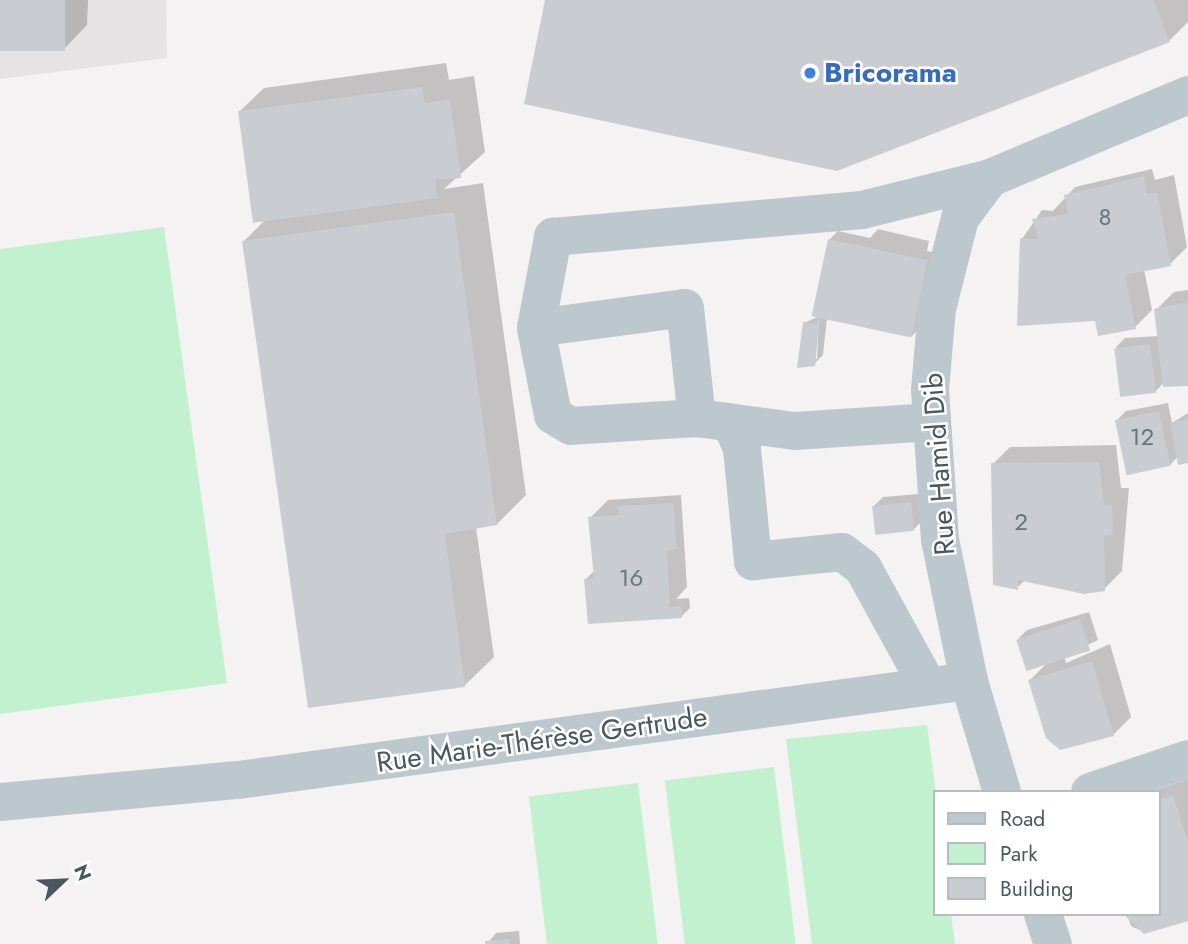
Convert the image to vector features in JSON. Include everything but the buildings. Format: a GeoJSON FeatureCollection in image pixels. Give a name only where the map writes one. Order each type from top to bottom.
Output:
{"type":"FeatureCollection","features":[{"type":"Feature","properties":{"kind":"street"},"geometry":{"type":"LineString","coordinates":[[932,422],[795,431],[714,422],[571,426],[553,415],[536,328],[553,237],[862,211],[990,178],[1188,95]]}},
{"type":"Feature","properties":{"kind":"street","name":"Rue Hamid Dib"},"geometry":{"type":"LineString","coordinates":[[969,681],[940,540],[932,422],[937,309],[960,218],[990,178]]}},
{"type":"Feature","properties":{"kind":"street"},"geometry":{"type":"LineString","coordinates":[[536,328],[685,308],[714,422],[742,449],[753,561],[842,552],[863,568],[928,687]]}},
{"type":"Feature","properties":{"kind":"street"},"geometry":{"type":"LineString","coordinates":[[969,681],[1001,790]]}},
{"type":"Feature","properties":{"kind":"street","name":"Rue Marie-Thérèse Gertrude"},"geometry":{"type":"LineString","coordinates":[[0,802],[238,780],[969,681]]}},
{"type":"Feature","properties":{"kind":"street"},"geometry":{"type":"LineString","coordinates":[[1096,790],[1188,759]]}},
{"type":"Feature","properties":{"kind":"street"},"geometry":{"type":"LineString","coordinates":[[1044,916],[1053,944]]}},
{"type":"Feature","properties":{"kind":"shaded area"},"geometry":{"type":"Polygon","coordinates":[[[0,0],[166,0],[167,58],[0,79],[0,0]]]}},
{"type":"Feature","properties":{"kind":"green space"},"geometry":{"type":"Polygon","coordinates":[[[164,227],[227,683],[0,714],[0,249],[164,227]]]}},
{"type":"Feature","properties":{"kind":"green space"},"geometry":{"type":"Polygon","coordinates":[[[927,725],[936,790],[932,790],[932,916],[951,916],[955,944],[812,944],[786,739],[927,725]]]}},
{"type":"Feature","properties":{"kind":"green space"},"geometry":{"type":"Polygon","coordinates":[[[774,767],[796,944],[685,944],[665,780],[774,767]]]}},
{"type":"Feature","properties":{"kind":"green space"},"geometry":{"type":"Polygon","coordinates":[[[638,783],[658,944],[547,944],[529,796],[638,783]]]}},
{"type":"Feature","properties":{"kind":"place","name":"Bricorama"},"geometry":{"type":"Point","coordinates":[810,73]}}]}
